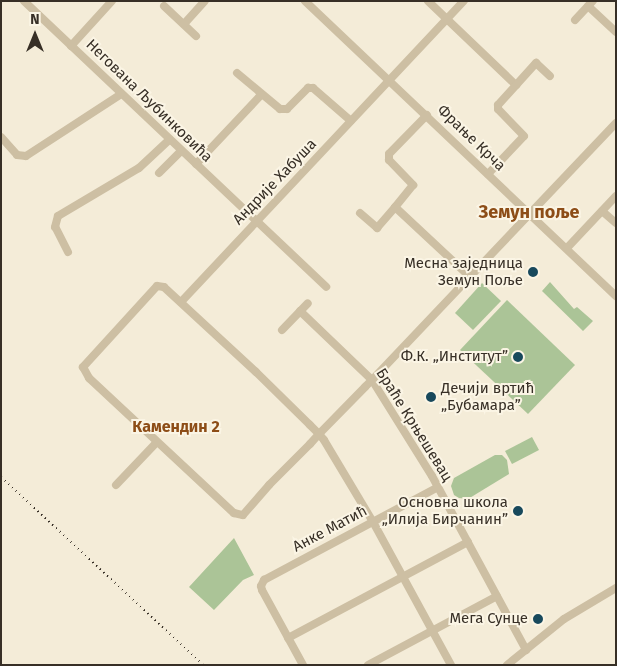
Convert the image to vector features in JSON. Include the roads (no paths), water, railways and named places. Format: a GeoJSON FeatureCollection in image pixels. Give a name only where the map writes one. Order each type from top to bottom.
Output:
{"type":"FeatureCollection","features":[{"type":"Feature","properties":{"kind":"street","name":"Негована Љубинковића"},"geometry":{"type":"LineString","coordinates":[[24,1],[255,222],[326,287]]}},
{"type":"Feature","properties":{"kind":"street"},"geometry":{"type":"LineString","coordinates":[[72,46],[112,1]]}},
{"type":"Feature","properties":{"kind":"street"},"geometry":{"type":"LineString","coordinates":[[184,24],[205,1]]}},
{"type":"Feature","properties":{"kind":"street","name":"Фрање Крча"},"geometry":{"type":"LineString","coordinates":[[305,1],[616,296]]}},
{"type":"Feature","properties":{"kind":"street"},"geometry":{"type":"LineString","coordinates":[[428,1],[516,85]]}},
{"type":"Feature","properties":{"kind":"street","name":"Андрије Хабуша"},"geometry":{"type":"LineString","coordinates":[[181,302],[464,1]]}},
{"type":"Feature","properties":{"kind":"street"},"geometry":{"type":"LineString","coordinates":[[575,20],[590,4],[616,32]]}},
{"type":"Feature","properties":{"kind":"street"},"geometry":{"type":"LineString","coordinates":[[164,6],[196,36]]}},
{"type":"Feature","properties":{"kind":"street"},"geometry":{"type":"LineString","coordinates":[[488,174],[523,138],[523,134],[498,109],[498,105],[536,64],[550,76]]}},
{"type":"Feature","properties":{"kind":"street"},"geometry":{"type":"LineString","coordinates":[[237,73],[277,108],[285,110],[308,88],[313,88],[351,122]]}},
{"type":"Feature","properties":{"kind":"street"},"geometry":{"type":"LineString","coordinates":[[1,137],[18,155],[26,156],[121,94]]}},
{"type":"Feature","properties":{"kind":"street"},"geometry":{"type":"LineString","coordinates":[[196,164],[261,95]]}},
{"type":"Feature","properties":{"kind":"street"},"geometry":{"type":"LineString","coordinates":[[360,213],[377,228],[413,184],[389,160],[389,154],[426,115]]}},
{"type":"Feature","properties":{"kind":"street"},"geometry":{"type":"LineString","coordinates":[[451,665],[404,576],[319,434],[164,287],[157,286],[85,362],[83,367],[86,375],[157,442],[234,514],[240,515],[319,434],[372,380],[616,123]]}},
{"type":"Feature","properties":{"kind":"street"},"geometry":{"type":"LineString","coordinates":[[68,252],[55,227],[55,221],[62,213],[139,168],[169,140]]}},
{"type":"Feature","properties":{"kind":"street"},"geometry":{"type":"LineString","coordinates":[[159,173],[181,151]]}},
{"type":"Feature","properties":{"kind":"street"},"geometry":{"type":"LineString","coordinates":[[567,248],[616,196]]}},
{"type":"Feature","properties":{"kind":"street"},"geometry":{"type":"LineString","coordinates":[[395,208],[469,276]]}},
{"type":"Feature","properties":{"kind":"street"},"geometry":{"type":"LineString","coordinates":[[602,211],[616,223]]}},
{"type":"Feature","properties":{"kind":"street"},"geometry":{"type":"LineString","coordinates":[[282,330],[308,303]]}},
{"type":"Feature","properties":{"kind":"street","name":"Браће Крњешевац"},"geometry":{"type":"LineString","coordinates":[[300,311],[372,380],[438,487],[526,650]]}},
{"type":"Feature","properties":{"kind":"street"},"geometry":{"type":"LineString","coordinates":[[116,485],[157,442]]}},
{"type":"Feature","properties":{"kind":"street","name":"Анке Матић"},"geometry":{"type":"LineString","coordinates":[[288,638],[262,590],[262,583],[268,577],[438,487]]}},
{"type":"Feature","properties":{"kind":"street"},"geometry":{"type":"LineString","coordinates":[[303,665],[288,638],[468,542]]}},
{"type":"Feature","properties":{"kind":"street"},"geometry":{"type":"LineString","coordinates":[[507,665],[575,611],[616,588]]}},
{"type":"Feature","properties":{"kind":"street"},"geometry":{"type":"LineString","coordinates":[[368,665],[497,596]]}},
{"type":"Feature","properties":{"kind":"railway"},"geometry":{"type":"LineString","coordinates":[[1,477],[203,665]]}},
{"type":"Feature","properties":{"kind":"place","name":"Месна заједница Земун Поље"},"geometry":{"type":"Point","coordinates":[533,272]}},
{"type":"Feature","properties":{"kind":"place","name":"Ф.К. „Институт”"},"geometry":{"type":"Point","coordinates":[518,357]}},
{"type":"Feature","properties":{"kind":"place","name":"Дечији вртић „Бубамара”"},"geometry":{"type":"Point","coordinates":[431,397]}},
{"type":"Feature","properties":{"kind":"place","name":"Основна школа „Илија Бирчанин”"},"geometry":{"type":"Point","coordinates":[518,511]}},
{"type":"Feature","properties":{"kind":"place","name":"Мега Сунце"},"geometry":{"type":"Point","coordinates":[538,619]}},
{"type":"Feature","properties":{"kind":"district","name":"Земун поље"},"geometry":{"type":"Point","coordinates":[529,212]}},
{"type":"Feature","properties":{"kind":"district","name":"Камендин 2"},"geometry":{"type":"Point","coordinates":[176,427]}}]}
